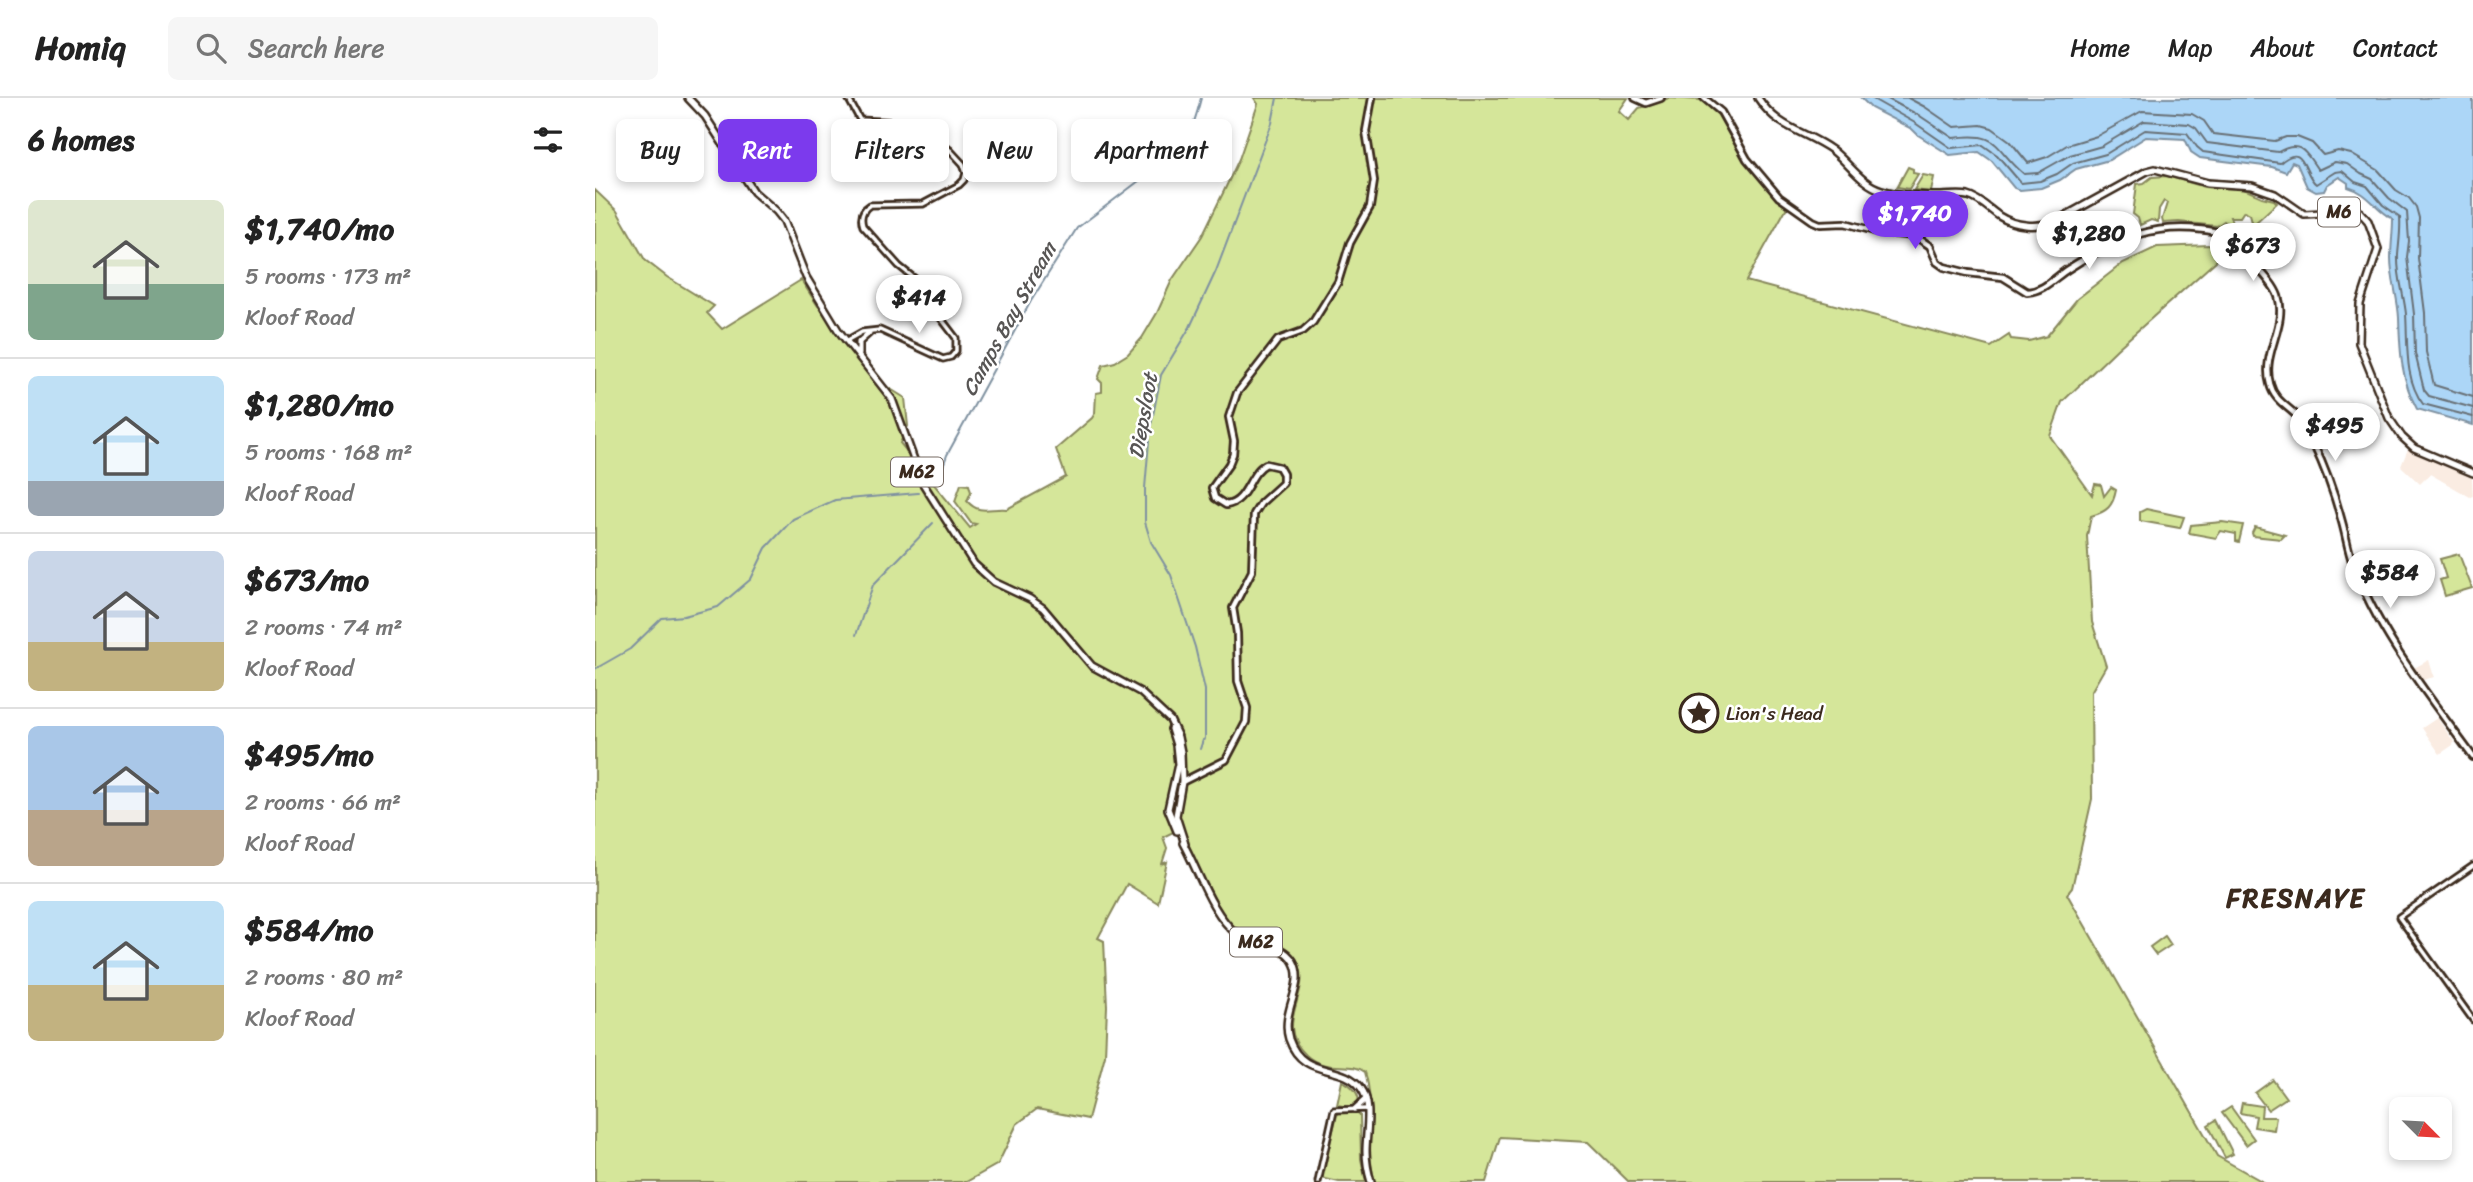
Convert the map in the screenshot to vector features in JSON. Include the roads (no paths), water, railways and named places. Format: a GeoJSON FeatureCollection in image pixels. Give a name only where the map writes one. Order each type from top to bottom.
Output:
{"type":"FeatureCollection","features":[{"type":"Feature","properties":{"kind":"main road","name":"M62"},"geometry":{"type":"LineString","coordinates":[[688,98],[705,116],[754,192],[771,205],[784,221],[801,269],[848,343],[892,399],[922,482],[980,570],[994,582],[1043,608],[1093,666],[1140,692],[1170,720],[1181,752],[1182,782],[1177,818],[1185,844],[1205,887],[1232,930],[1244,939],[1279,948],[1294,964],[1297,984],[1288,1008],[1286,1023],[1295,1050],[1311,1065],[1344,1075],[1355,1082],[1366,1099]]}},
{"type":"Feature","properties":{"kind":"main road"},"geometry":{"type":"LineString","coordinates":[[1172,792],[1182,782],[1228,759],[1246,723],[1247,708],[1237,679],[1237,633],[1233,608],[1252,571],[1254,514],[1262,502],[1282,486],[1284,480],[1280,468],[1274,464],[1266,464],[1258,470],[1236,502],[1225,505],[1215,498],[1212,492],[1213,484],[1230,462],[1234,449],[1229,414],[1240,389],[1275,343],[1281,338],[1303,331],[1310,325],[1338,282],[1349,245],[1367,213],[1373,197],[1374,178],[1366,136],[1373,98]]}},
{"type":"Feature","properties":{"kind":"main road"},"geometry":{"type":"LineString","coordinates":[[1635,98],[1644,103],[1661,98]]}},
{"type":"Feature","properties":{"kind":"main road"},"geometry":{"type":"LineString","coordinates":[[1704,98],[1721,112],[1747,159],[1779,197],[1813,221],[1820,224],[1851,224],[1878,232],[1915,236],[1930,246],[1937,262],[1944,267],[2003,277],[2027,292],[2042,288],[2088,257],[2140,232],[2172,228],[2197,229],[2224,233],[2233,238],[2279,298],[2278,322],[2267,363],[2272,391],[2281,404],[2298,417],[2313,441],[2339,509],[2353,563],[2386,631],[2473,757]]}},
{"type":"Feature","properties":{"kind":"main road","name":"M6"},"geometry":{"type":"LineString","coordinates":[[1758,98],[1766,109],[1787,127],[1826,146],[1877,188],[1923,195],[1968,196],[1981,201],[2000,217],[2022,225],[2043,225],[2058,220],[2155,169],[2208,183],[2252,186],[2276,194],[2304,214],[2360,211],[2368,221],[2378,250],[2361,302],[2359,341],[2390,421],[2403,439],[2414,448],[2473,473]]}},
{"type":"Feature","properties":{"kind":"main road"},"geometry":{"type":"LineString","coordinates":[[859,357],[858,344],[869,333]]}},
{"type":"Feature","properties":{"kind":"main road","name":"M62"},"geometry":{"type":"LineString","coordinates":[[1156,706],[1170,728],[1176,745],[1178,764],[1168,806],[1179,836],[1185,844]]}},
{"type":"Feature","properties":{"kind":"main road"},"geometry":{"type":"LineString","coordinates":[[1172,792],[1180,795]]}},
{"type":"Feature","properties":{"kind":"main road"},"geometry":{"type":"LineString","coordinates":[[1168,806],[1174,807],[1178,804]]}},
{"type":"Feature","properties":{"kind":"main road"},"geometry":{"type":"LineString","coordinates":[[1366,1099],[1366,1156],[1371,1182]]}},
{"type":"Feature","properties":{"kind":"main road"},"geometry":{"type":"LineString","coordinates":[[1355,1109],[1366,1099]]}},
{"type":"Feature","properties":{"kind":"street"},"geometry":{"type":"LineString","coordinates":[[848,98],[860,120],[916,123],[950,150],[963,164],[966,173],[959,185],[923,204],[875,204],[867,206],[863,212],[863,226],[899,266],[929,290],[940,317],[956,338],[958,348],[954,355],[943,359],[880,330],[868,330],[848,343]]}},
{"type":"Feature","properties":{"kind":"street"},"geometry":{"type":"LineString","coordinates":[[848,343],[869,333],[887,334]]}},
{"type":"Feature","properties":{"kind":"street"},"geometry":{"type":"LineString","coordinates":[[2473,866],[2401,918],[2473,1020]]}},
{"type":"Feature","properties":{"kind":"street"},"geometry":{"type":"LineString","coordinates":[[1318,1182],[1334,1110],[1367,1109]]}},
{"type":"Feature","properties":{"kind":"water"},"geometry":{"type":"Polygon","coordinates":[[[1861,98],[2473,98],[2473,425],[2417,409],[2408,387],[2401,354],[2391,266],[2393,219],[2361,193],[2348,187],[2348,183],[2339,177],[2327,185],[2324,191],[2316,192],[2307,187],[2297,164],[2292,162],[2286,172],[2272,167],[2200,158],[2191,152],[2185,139],[2146,137],[2109,160],[2076,169],[2041,188],[2020,190],[2014,188],[1992,161],[1979,152],[1950,155],[1912,129],[1871,108],[1861,98]]]}},
{"type":"Feature","properties":{"kind":"waterway","name":"Camps Bay Stream"},"geometry":{"type":"LineString","coordinates":[[1195,119],[1201,98]]}},
{"type":"Feature","properties":{"kind":"waterway","name":"Diepsloot"},"geometry":{"type":"LineString","coordinates":[[1200,749],[1205,739],[1205,690],[1195,647],[1171,575],[1151,542],[1145,522],[1150,430],[1161,375],[1190,327],[1216,271],[1272,123],[1277,98]]}},
{"type":"Feature","properties":{"kind":"waterway","name":"Camps Bay Stream"},"geometry":{"type":"LineString","coordinates":[[940,475],[947,455],[1031,301],[1077,228],[1138,182]]}},
{"type":"Feature","properties":{"kind":"waterway","name":"Camps Bay Stream"},"geometry":{"type":"LineString","coordinates":[[595,669],[630,649],[662,618],[684,616],[718,607],[751,579],[766,548],[793,519],[835,500],[918,493]]}},
{"type":"Feature","properties":{"kind":"waterway","name":"Camps Bay Stream"},"geometry":{"type":"LineString","coordinates":[[856,635],[873,585],[933,523]]}},
{"type":"Feature","properties":{"kind":"place","name":"Lion's Head"},"geometry":{"type":"Point","coordinates":[1699,713]}},
{"type":"Feature","properties":{"kind":"district","name":"FRESNAYE"},"geometry":{"type":"Point","coordinates":[2296,898]}}]}
